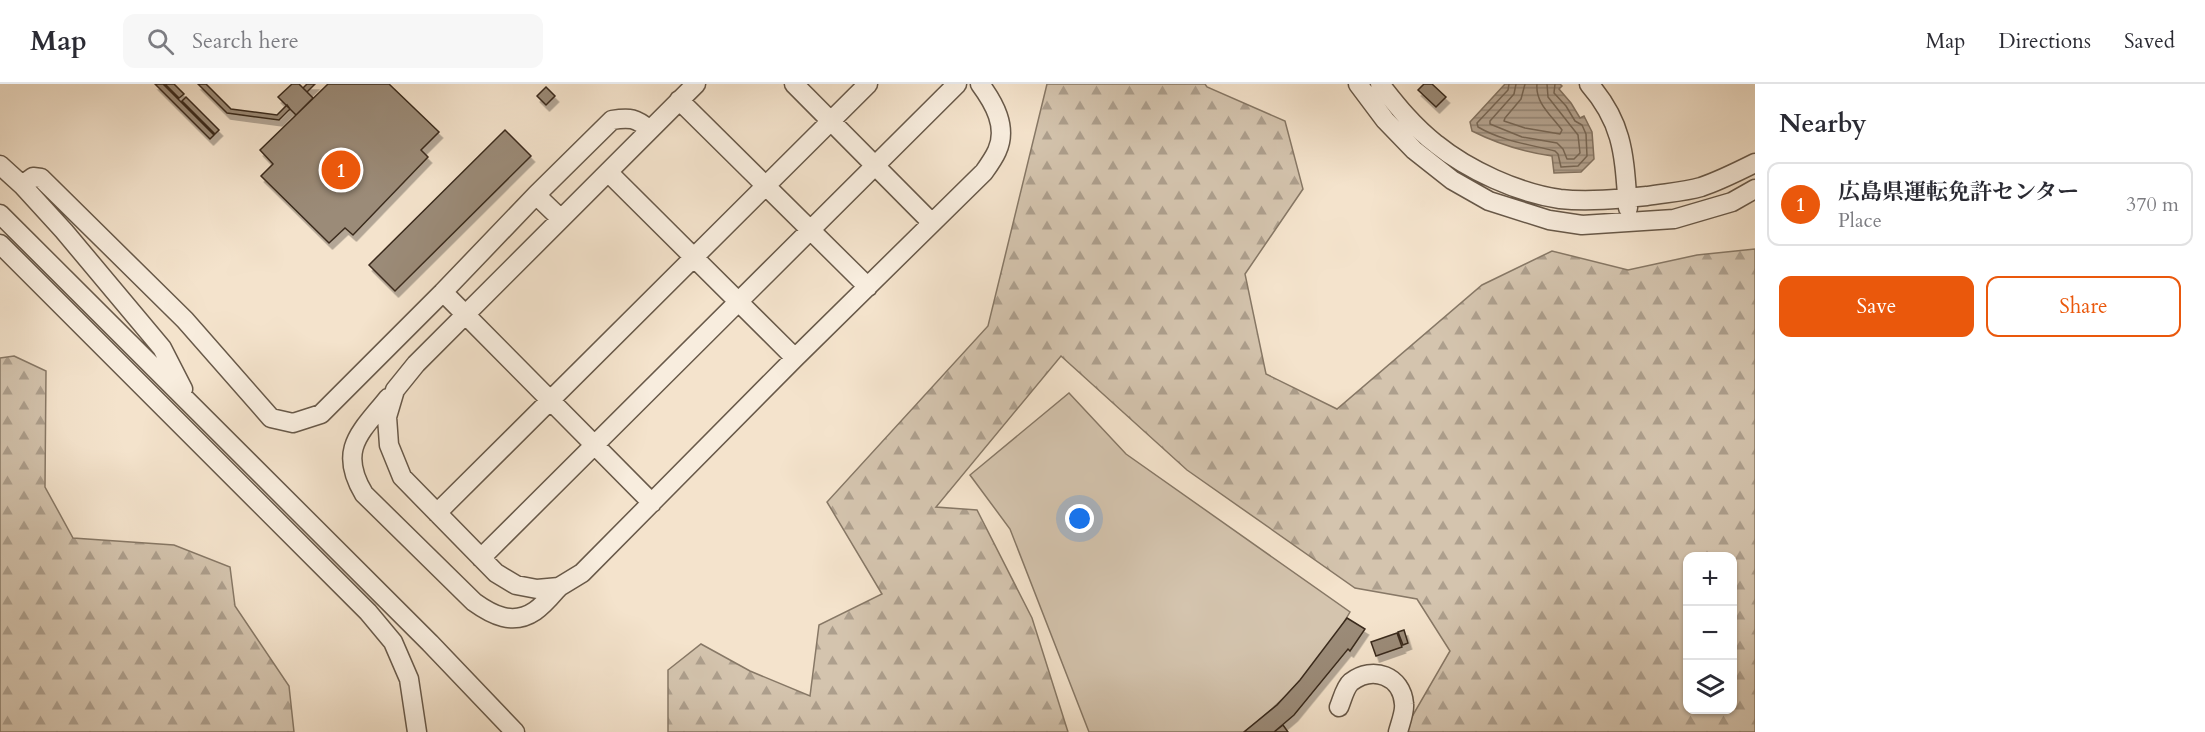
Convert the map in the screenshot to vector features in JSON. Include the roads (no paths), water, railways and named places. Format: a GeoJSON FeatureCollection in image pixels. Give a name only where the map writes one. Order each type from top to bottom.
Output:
{"type":"FeatureCollection","features":[{"type":"Feature","properties":{"kind":"street"},"geometry":{"type":"LineString","coordinates":[[696,84],[416,364],[355,439],[351,458],[356,480],[364,494],[474,602],[489,613],[503,618],[521,617],[535,611],[559,587],[582,573],[984,172],[998,150],[1001,127],[994,104],[980,84]]}},
{"type":"Feature","properties":{"kind":"street"},"geometry":{"type":"LineString","coordinates":[[794,84],[932,223]]}},
{"type":"Feature","properties":{"kind":"street"},"geometry":{"type":"LineString","coordinates":[[437,513],[868,84]]}},
{"type":"Feature","properties":{"kind":"street"},"geometry":{"type":"LineString","coordinates":[[481,558],[957,84]]}},
{"type":"Feature","properties":{"kind":"street"},"geometry":{"type":"LineString","coordinates":[[1358,84],[1385,120],[1414,150],[1452,180],[1489,201],[1549,220],[1582,225],[1629,223],[1685,216],[1732,201],[1755,189]]}},
{"type":"Feature","properties":{"kind":"street"},"geometry":{"type":"LineString","coordinates":[[1380,84],[1402,113],[1435,144],[1471,168],[1512,186],[1558,198],[1627,198],[1699,187],[1755,163]]}},
{"type":"Feature","properties":{"kind":"street"},"geometry":{"type":"LineString","coordinates":[[1589,84],[1604,101],[1617,125],[1622,148],[1629,223]]}},
{"type":"Feature","properties":{"kind":"street"},"geometry":{"type":"LineString","coordinates":[[679,100],[868,287]]}},
{"type":"Feature","properties":{"kind":"street"},"geometry":{"type":"LineString","coordinates":[[22,185],[33,177],[41,178],[185,320],[271,418],[292,423],[321,414],[612,120],[625,117],[638,120],[650,130]]}},
{"type":"Feature","properties":{"kind":"street"},"geometry":{"type":"LineString","coordinates":[[0,165],[22,185],[162,348],[191,404]]}},
{"type":"Feature","properties":{"kind":"street"},"geometry":{"type":"LineString","coordinates":[[608,172],[795,358]]}},
{"type":"Feature","properties":{"kind":"street"},"geometry":{"type":"LineString","coordinates":[[536,195],[561,219]]}},
{"type":"Feature","properties":{"kind":"street"},"geometry":{"type":"LineString","coordinates":[[0,214],[430,643],[515,732]]}},
{"type":"Feature","properties":{"kind":"street"},"geometry":{"type":"LineString","coordinates":[[0,244],[368,612],[393,642],[408,679],[417,732]]}},
{"type":"Feature","properties":{"kind":"street"},"geometry":{"type":"LineString","coordinates":[[442,292],[652,503]]}},
{"type":"Feature","properties":{"kind":"street"},"geometry":{"type":"LineString","coordinates":[[395,390],[387,417],[389,446],[402,477],[496,573],[516,585],[537,590],[559,587]]}},
{"type":"Feature","properties":{"kind":"street"},"geometry":{"type":"LineString","coordinates":[[1339,707],[1349,683],[1366,673],[1384,674],[1398,686],[1405,705],[1398,732]]}},
{"type":"Feature","properties":{"kind":"water"},"geometry":{"type":"Polygon","coordinates":[[[1505,84],[1560,84],[1562,86],[1559,89],[1580,118],[1584,116],[1592,132],[1594,159],[1581,172],[1554,173],[1552,156],[1511,147],[1472,131],[1470,122],[1505,84]]]}},
{"type":"Feature","properties":{"kind":"place","name":"広島県運転免許センター"},"geometry":{"type":"Point","coordinates":[341,170]}}]}
